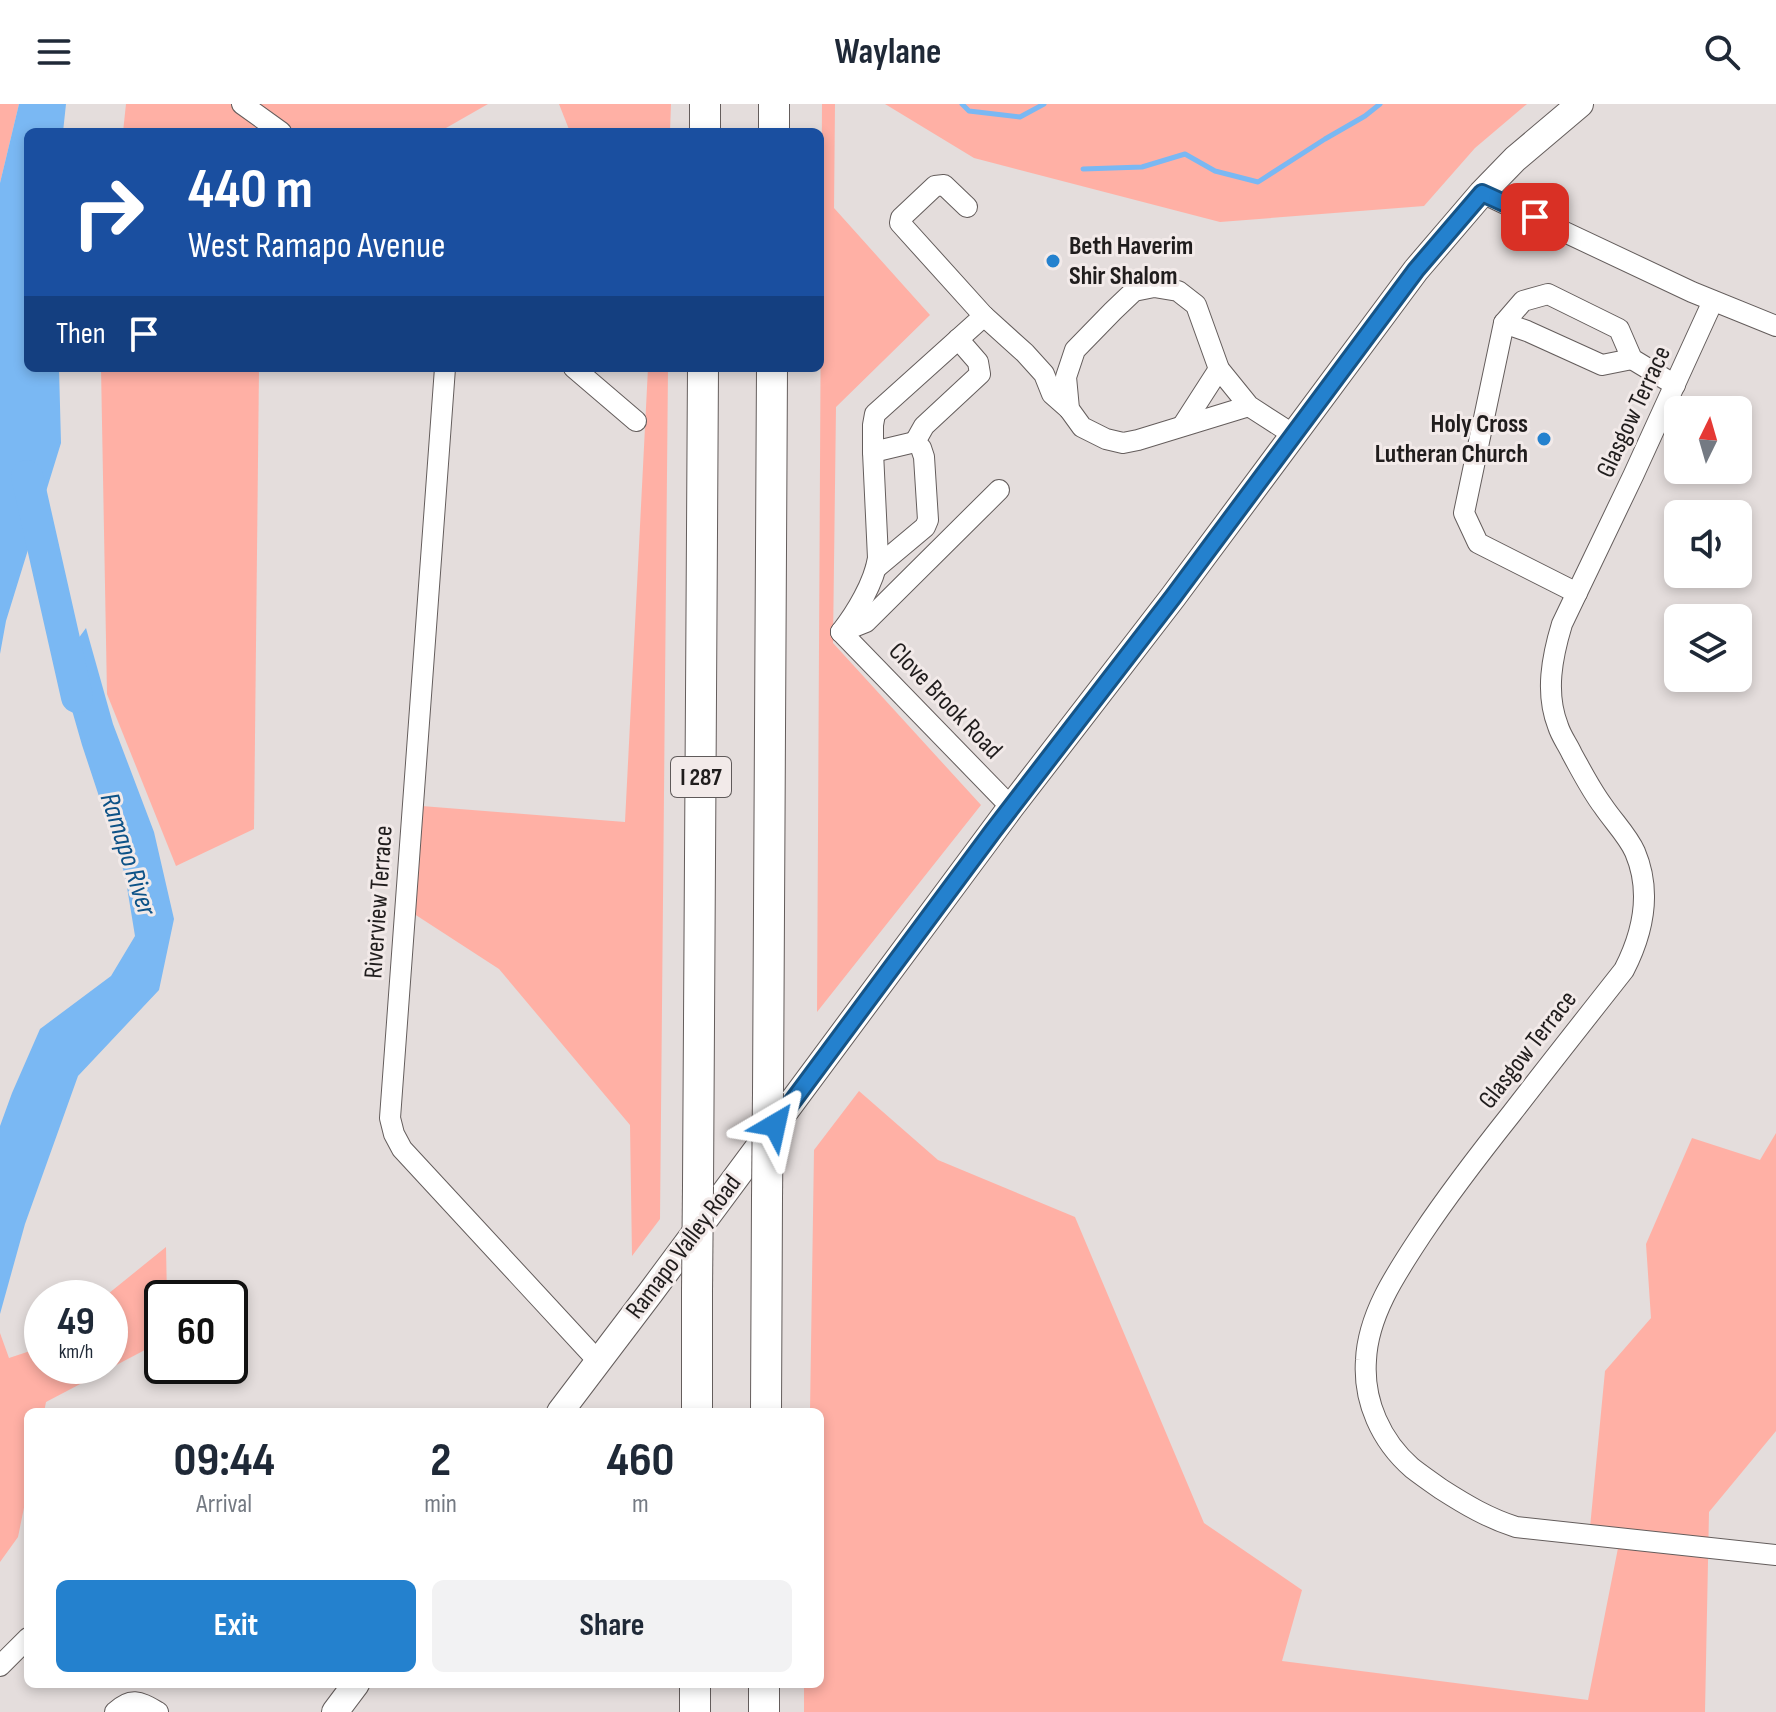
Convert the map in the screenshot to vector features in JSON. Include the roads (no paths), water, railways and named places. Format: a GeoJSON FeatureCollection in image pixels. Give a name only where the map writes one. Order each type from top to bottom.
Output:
{"type":"FeatureCollection","features":[{"type":"Feature","properties":{"kind":"highway"},"geometry":{"type":"LineString","coordinates":[[705,104],[705,128]]}},
{"type":"Feature","properties":{"kind":"highway"},"geometry":{"type":"LineString","coordinates":[[774,104],[774,128]]}},
{"type":"Feature","properties":{"kind":"highway","name":"I 287"},"geometry":{"type":"LineString","coordinates":[[697,1408],[703,372]]}},
{"type":"Feature","properties":{"kind":"highway","name":"I 287"},"geometry":{"type":"LineString","coordinates":[[766,1408],[772,372]]}},
{"type":"Feature","properties":{"kind":"highway"},"geometry":{"type":"LineString","coordinates":[[695,1688],[695,1712]]}},
{"type":"Feature","properties":{"kind":"highway"},"geometry":{"type":"LineString","coordinates":[[764,1688],[764,1712]]}},
{"type":"Feature","properties":{"kind":"main road","name":"Ramapo Valley Road"},"geometry":{"type":"LineString","coordinates":[[563,1408],[1416,270],[1515,159],[1580,104]]}},
{"type":"Feature","properties":{"kind":"main road"},"geometry":{"type":"LineString","coordinates":[[335,1712],[353,1688]]}},
{"type":"Feature","properties":{"kind":"street"},"geometry":{"type":"LineString","coordinates":[[242,104],[275,128]]}},
{"type":"Feature","properties":{"kind":"street"},"geometry":{"type":"LineString","coordinates":[[967,207],[944,185],[935,186],[901,218],[900,223],[984,316],[1044,374],[1052,394],[1069,409],[1082,427],[1106,439],[1123,443],[1249,406]]}},
{"type":"Feature","properties":{"kind":"street"},"geometry":{"type":"LineString","coordinates":[[1482,193],[1713,301],[1776,326]]}},
{"type":"Feature","properties":{"kind":"street"},"geometry":{"type":"LineString","coordinates":[[1069,409],[1066,377],[1075,350],[1134,291],[1154,287],[1178,291],[1196,305],[1219,369],[1249,406],[1294,435]]}},
{"type":"Feature","properties":{"kind":"street"},"geometry":{"type":"LineString","coordinates":[[1577,593],[1478,543],[1464,513],[1504,323],[1523,301],[1548,294],[1619,329],[1632,359],[1675,385]]}},
{"type":"Feature","properties":{"kind":"street","name":"Glasgow Terrace"},"geometry":{"type":"LineString","coordinates":[[1713,301],[1562,624],[1554,650],[1552,702],[1558,726],[1592,791],[1635,852],[1643,888],[1642,924],[1635,948],[1624,970],[1456,1183],[1401,1266],[1383,1299],[1371,1332],[1366,1384],[1381,1431],[1397,1453],[1424,1477],[1491,1519],[1516,1527],[1776,1555]]}},
{"type":"Feature","properties":{"kind":"street"},"geometry":{"type":"LineString","coordinates":[[841,632],[853,616],[878,558],[873,452],[875,414],[984,316]]}},
{"type":"Feature","properties":{"kind":"street"},"geometry":{"type":"LineString","coordinates":[[1504,323],[1602,365],[1632,359]]}},
{"type":"Feature","properties":{"kind":"street"},"geometry":{"type":"LineString","coordinates":[[873,452],[915,442],[924,426],[980,374],[978,362],[958,339]]}},
{"type":"Feature","properties":{"kind":"street"},"geometry":{"type":"LineString","coordinates":[[1044,374],[1054,367],[1069,368]]}},
{"type":"Feature","properties":{"kind":"street"},"geometry":{"type":"LineString","coordinates":[[1183,425],[1219,369]]}},
{"type":"Feature","properties":{"kind":"street","name":"Riverview Terrace"},"geometry":{"type":"LineString","coordinates":[[445,372],[390,1118],[402,1149],[598,1361]]}},
{"type":"Feature","properties":{"kind":"street"},"geometry":{"type":"LineString","coordinates":[[579,372],[636,421]]}},
{"type":"Feature","properties":{"kind":"street"},"geometry":{"type":"LineString","coordinates":[[876,568],[925,527],[928,520],[924,457],[915,442]]}},
{"type":"Feature","properties":{"kind":"street"},"geometry":{"type":"LineString","coordinates":[[841,632],[866,622],[999,490]]}},
{"type":"Feature","properties":{"kind":"street","name":"Clove Brook Road"},"geometry":{"type":"LineString","coordinates":[[841,632],[1011,807]]}},
{"type":"Feature","properties":{"kind":"street"},"geometry":{"type":"LineString","coordinates":[[0,1666],[24,1642]]}},
{"type":"Feature","properties":{"kind":"street"},"geometry":{"type":"LineString","coordinates":[[115,1712],[124,1703],[139,1701],[158,1712]]}},
{"type":"Feature","properties":{"kind":"water"},"geometry":{"type":"Polygon","coordinates":[[[19,104],[66,104],[63,128],[24,128],[24,372],[59,372],[61,443],[6,621],[0,654],[0,183],[19,104]]]}},
{"type":"Feature","properties":{"kind":"water"},"geometry":{"type":"Polygon","coordinates":[[[86,628],[113,724],[154,832],[174,919],[159,990],[78,1076],[25,1224],[0,1314],[0,1126],[40,1029],[111,976],[135,936],[125,875],[59,665],[86,628]]]}},
{"type":"Feature","properties":{"kind":"waterway"},"geometry":{"type":"LineString","coordinates":[[962,104],[969,111],[1020,117],[1044,104]]}},
{"type":"Feature","properties":{"kind":"waterway"},"geometry":{"type":"LineString","coordinates":[[1083,169],[1142,167],[1185,154],[1215,171],[1258,182],[1380,104]]}},
{"type":"Feature","properties":{"kind":"waterway","name":"Ramapo River"},"geometry":{"type":"LineString","coordinates":[[27,476],[77,697]]}},
{"type":"Feature","properties":{"kind":"place","name":"Beth Haverim Shir Shalom"},"geometry":{"type":"Point","coordinates":[1053,261]}},
{"type":"Feature","properties":{"kind":"place","name":"Holy Cross Lutheran Church"},"geometry":{"type":"Point","coordinates":[1544,439]}}]}
